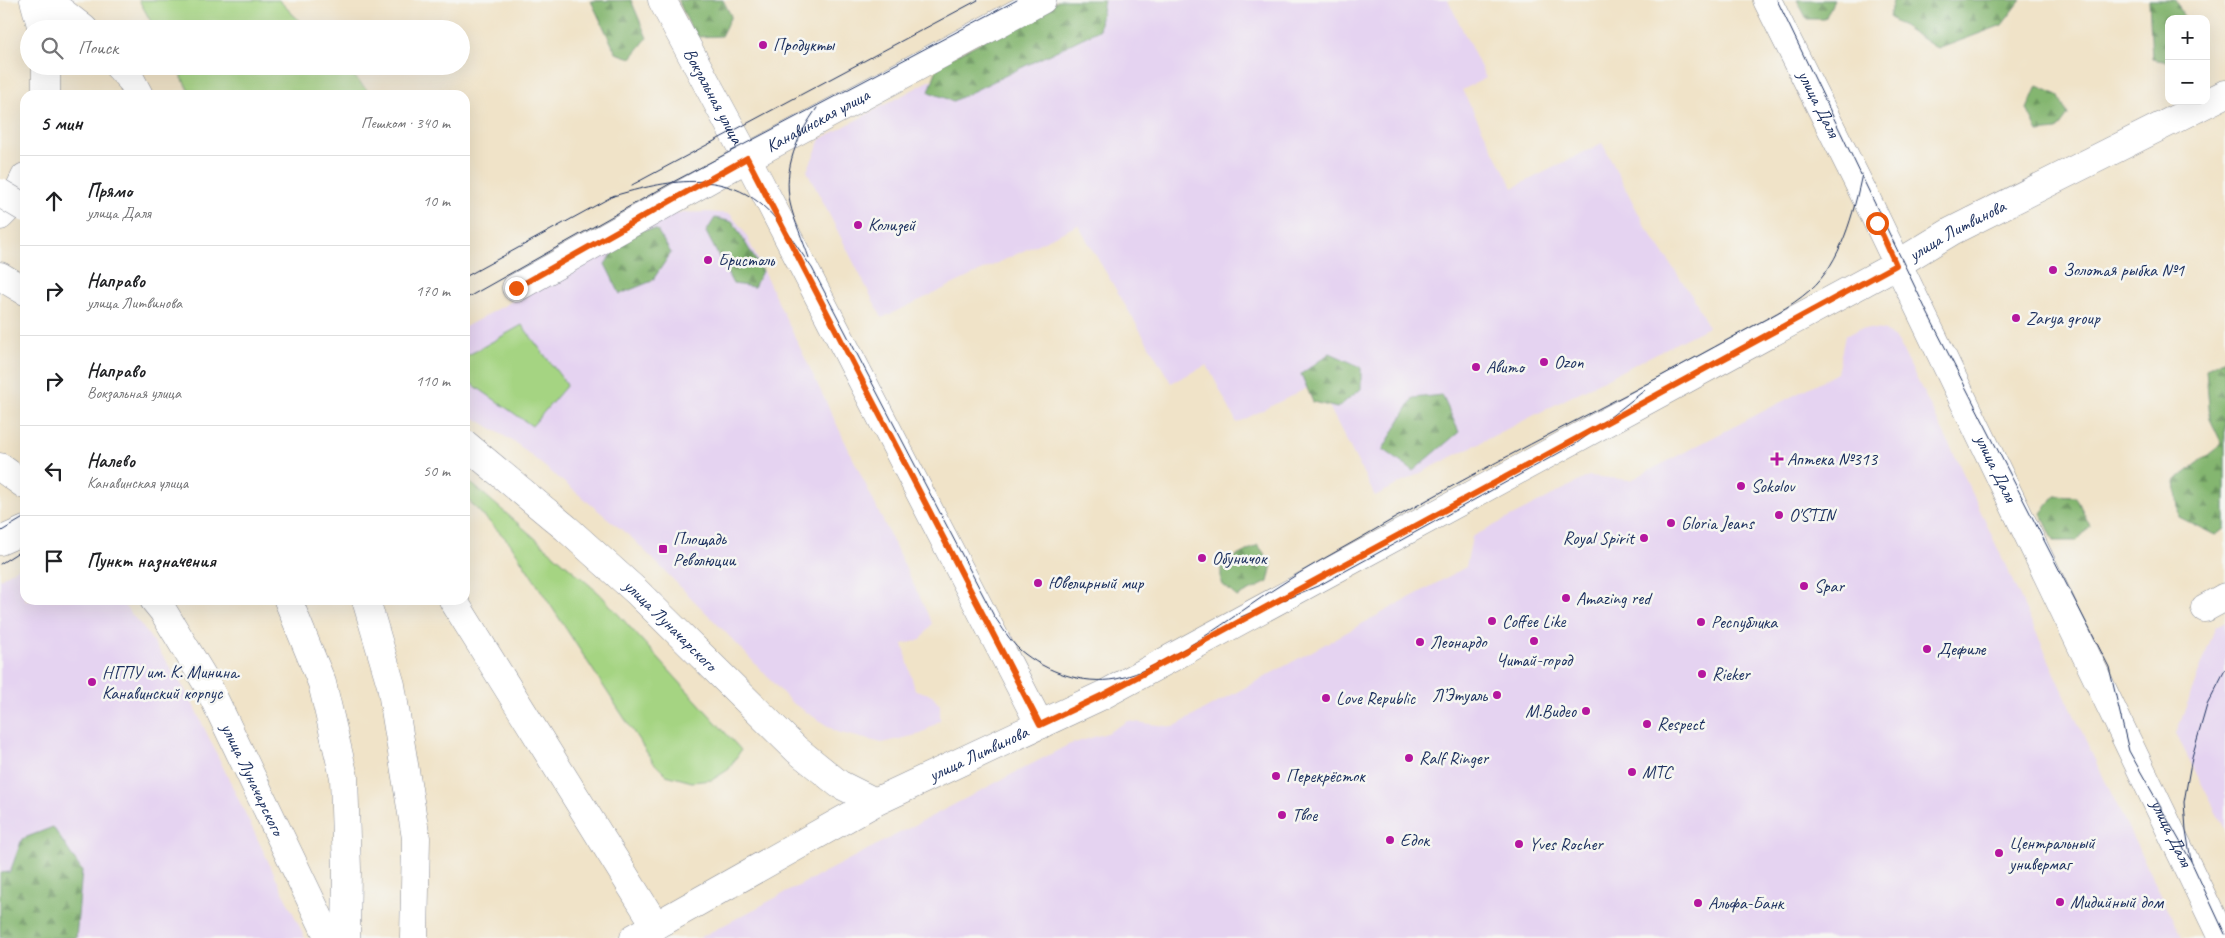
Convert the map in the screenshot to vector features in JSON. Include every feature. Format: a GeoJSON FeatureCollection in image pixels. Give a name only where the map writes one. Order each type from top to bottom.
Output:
{"type":"FeatureCollection","features":[{"type":"Feature","properties":{"kind":"street"},"geometry":{"type":"LineString","coordinates":[[34,0],[40,20]]}},
{"type":"Feature","properties":{"kind":"street"},"geometry":{"type":"LineString","coordinates":[[47,0],[73,20]]}},
{"type":"Feature","properties":{"kind":"street","name":"Вокзальная улица"},"geometry":{"type":"LineString","coordinates":[[662,0],[747,158],[1040,725]]}},
{"type":"Feature","properties":{"kind":"street","name":"Канавинская улица"},"geometry":{"type":"LineString","coordinates":[[516,288],[747,158],[1042,0]]}},
{"type":"Feature","properties":{"kind":"street","name":"улица Даля"},"geometry":{"type":"LineString","coordinates":[[1767,0],[1866,198],[1896,265],[2222,938]]}},
{"type":"Feature","properties":{"kind":"street"},"geometry":{"type":"LineString","coordinates":[[46,75],[46,90]]}},
{"type":"Feature","properties":{"kind":"street"},"geometry":{"type":"LineString","coordinates":[[126,75],[136,90]]}},
{"type":"Feature","properties":{"kind":"street","name":"улица Литвинова"},"geometry":{"type":"LineString","coordinates":[[645,932],[875,802],[1040,725],[1137,677],[1896,265],[1952,231],[2225,94]]}},
{"type":"Feature","properties":{"kind":"street"},"geometry":{"type":"LineString","coordinates":[[0,216],[12,204],[20,187]]}},
{"type":"Feature","properties":{"kind":"street"},"geometry":{"type":"LineString","coordinates":[[0,194],[20,205]]}},
{"type":"Feature","properties":{"kind":"street"},"geometry":{"type":"LineString","coordinates":[[0,276],[20,288]]}},
{"type":"Feature","properties":{"kind":"street","name":"улица Луначарского"},"geometry":{"type":"LineString","coordinates":[[470,448],[566,528],[636,590],[797,750],[838,784],[875,802]]}},
{"type":"Feature","properties":{"kind":"street"},"geometry":{"type":"LineString","coordinates":[[0,467],[20,481]]}},
{"type":"Feature","properties":{"kind":"street"},"geometry":{"type":"LineString","coordinates":[[0,541],[20,532]]}},
{"type":"Feature","properties":{"kind":"street","name":"улица Луначарского"},"geometry":{"type":"LineString","coordinates":[[159,605],[206,682],[329,938]]}},
{"type":"Feature","properties":{"kind":"street"},"geometry":{"type":"LineString","coordinates":[[290,605],[322,683],[344,777],[347,870],[346,938]]}},
{"type":"Feature","properties":{"kind":"street"},"geometry":{"type":"LineString","coordinates":[[368,605],[392,685],[416,838],[414,938]]}},
{"type":"Feature","properties":{"kind":"street"},"geometry":{"type":"LineString","coordinates":[[456,605],[645,932]]}},
{"type":"Feature","properties":{"kind":"shaded area"},"geometry":{"type":"Polygon","coordinates":[[[1080,0],[1448,0],[1486,78],[1462,90],[1513,188],[1602,143],[1644,224],[1696,302],[1708,327],[1375,496],[1317,383],[1237,423],[1207,365],[1171,383],[1078,225],[882,318],[807,171],[821,139],[1080,0]]]}},
{"type":"Feature","properties":{"kind":"shaded area"},"geometry":{"type":"Polygon","coordinates":[[[709,212],[730,214],[744,231],[932,623],[921,640],[903,644],[915,690],[932,695],[940,705],[940,720],[921,734],[882,743],[837,732],[791,702],[633,539],[517,444],[470,415],[470,324],[673,213],[709,212]]]}},
{"type":"Feature","properties":{"kind":"shaded area"},"geometry":{"type":"Polygon","coordinates":[[[1861,328],[1884,330],[1898,341],[1958,462],[2093,756],[2182,938],[699,938],[1068,745],[1107,733],[1128,721],[1173,727],[1466,567],[1472,537],[1589,476],[1631,480],[1837,373],[1845,336],[1861,328]]]}},
{"type":"Feature","properties":{"kind":"shaded area"},"geometry":{"type":"Polygon","coordinates":[[[20,566],[20,605],[123,605],[143,627],[188,694],[305,938],[0,938],[0,579],[20,566]]]}},
{"type":"Feature","properties":{"kind":"shaded area"},"geometry":{"type":"Polygon","coordinates":[[[2225,622],[2225,829],[2176,734],[2215,628],[2225,622]]]}},
{"type":"Feature","properties":{"kind":"green space"},"geometry":{"type":"Polygon","coordinates":[[[139,0],[279,0],[298,20],[150,20],[139,0]]]}},
{"type":"Feature","properties":{"kind":"green space"},"geometry":{"type":"Polygon","coordinates":[[[631,0],[647,38],[631,58],[616,53],[591,1],[631,0]]]}},
{"type":"Feature","properties":{"kind":"green space"},"geometry":{"type":"Polygon","coordinates":[[[678,0],[723,0],[731,16],[721,36],[695,37],[678,0]]]}},
{"type":"Feature","properties":{"kind":"green space"},"geometry":{"type":"Polygon","coordinates":[[[1059,0],[1104,0],[1099,30],[953,101],[929,92],[938,65],[1059,0]]]}},
{"type":"Feature","properties":{"kind":"green space"},"geometry":{"type":"Polygon","coordinates":[[[1797,0],[1834,0],[1825,19],[1807,19],[1797,0]]]}},
{"type":"Feature","properties":{"kind":"green space"},"geometry":{"type":"Polygon","coordinates":[[[1893,0],[2021,0],[2002,25],[1938,49],[1889,17],[1893,0]]]}},
{"type":"Feature","properties":{"kind":"green space"},"geometry":{"type":"Polygon","coordinates":[[[2149,0],[2175,0],[2183,15],[2165,15],[2165,61],[2152,59],[2149,0]]]}},
{"type":"Feature","properties":{"kind":"green space"},"geometry":{"type":"Polygon","coordinates":[[[181,75],[353,75],[367,90],[188,90],[181,75]]]}},
{"type":"Feature","properties":{"kind":"green space"},"geometry":{"type":"Polygon","coordinates":[[[2037,86],[2058,95],[2068,115],[2057,130],[2038,132],[2027,109],[2037,86]]]}},
{"type":"Feature","properties":{"kind":"green space"},"geometry":{"type":"Polygon","coordinates":[[[715,218],[733,222],[762,271],[754,287],[733,284],[706,232],[715,218]]]}},
{"type":"Feature","properties":{"kind":"green space"},"geometry":{"type":"Polygon","coordinates":[[[631,229],[657,230],[671,253],[652,281],[620,294],[605,264],[631,229]]]}},
{"type":"Feature","properties":{"kind":"green space"},"geometry":{"type":"Polygon","coordinates":[[[522,325],[567,385],[532,426],[470,383],[470,354],[522,325]]]}},
{"type":"Feature","properties":{"kind":"green space"},"geometry":{"type":"Polygon","coordinates":[[[1330,353],[1361,367],[1361,389],[1337,408],[1313,402],[1301,374],[1330,353]]]}},
{"type":"Feature","properties":{"kind":"green space"},"geometry":{"type":"Polygon","coordinates":[[[2225,359],[2225,529],[2215,535],[2179,517],[2175,481],[2222,444],[2210,419],[2206,369],[2225,359]]]}},
{"type":"Feature","properties":{"kind":"green space"},"geometry":{"type":"Polygon","coordinates":[[[1442,395],[1459,432],[1413,471],[1383,449],[1413,398],[1442,395]]]}},
{"type":"Feature","properties":{"kind":"green space"},"geometry":{"type":"Polygon","coordinates":[[[470,482],[600,594],[741,750],[729,769],[712,780],[692,782],[666,775],[653,762],[510,543],[470,502],[470,482]]]}},
{"type":"Feature","properties":{"kind":"green space"},"geometry":{"type":"Polygon","coordinates":[[[2055,496],[2076,497],[2090,526],[2077,541],[2054,541],[2041,513],[2055,496]]]}},
{"type":"Feature","properties":{"kind":"green space"},"geometry":{"type":"Polygon","coordinates":[[[1258,545],[1272,564],[1268,582],[1237,597],[1221,583],[1221,564],[1258,545]]]}},
{"type":"Feature","properties":{"kind":"green space"},"geometry":{"type":"Polygon","coordinates":[[[53,827],[82,871],[76,938],[0,938],[0,873],[10,872],[22,839],[53,827]]]}},
{"type":"Feature","properties":{"kind":"tram line"},"geometry":{"type":"LineString","coordinates":[[632,185],[978,0]]}},
{"type":"Feature","properties":{"kind":"tram line"},"geometry":{"type":"LineString","coordinates":[[470,296],[673,182],[1017,0]]}},
{"type":"Feature","properties":{"kind":"tram line"},"geometry":{"type":"LineString","coordinates":[[1777,0],[1928,314],[2109,667],[2129,751],[2191,861]]}},
{"type":"Feature","properties":{"kind":"tram line"},"geometry":{"type":"LineString","coordinates":[[809,258],[790,203],[788,177],[793,153],[798,141],[817,108]]}},
{"type":"Feature","properties":{"kind":"tram line"},"geometry":{"type":"LineString","coordinates":[[610,197],[668,183],[708,182],[727,186],[745,193],[762,205],[789,235],[812,268],[994,616],[1006,634],[1020,650],[1041,665],[1065,675],[1091,680],[1103,680],[1136,674],[1178,653],[1299,573],[1395,518],[1497,462],[1660,377],[1794,302],[1821,279],[1838,251],[1855,204],[1862,174]]}},
{"type":"Feature","properties":{"kind":"tram line"},"geometry":{"type":"LineString","coordinates":[[470,274],[615,195]]}},
{"type":"Feature","properties":{"kind":"tram line"},"geometry":{"type":"LineString","coordinates":[[1241,617],[1320,585],[1577,443],[1645,390]]}},
{"type":"Feature","properties":{"kind":"tram line"},"geometry":{"type":"LineString","coordinates":[[0,532],[20,520]]}},
{"type":"Feature","properties":{"kind":"tram line"},"geometry":{"type":"LineString","coordinates":[[0,564],[20,551]]}},
{"type":"Feature","properties":{"kind":"tram line"},"geometry":{"type":"LineString","coordinates":[[2225,670],[2207,705],[2192,757],[2184,802],[2191,861],[2225,934]]}},
{"type":"Feature","properties":{"kind":"place","name":"Продукты"},"geometry":{"type":"Point","coordinates":[763,45]}},
{"type":"Feature","properties":{"kind":"place","name":"Колизей"},"geometry":{"type":"Point","coordinates":[858,225]}},
{"type":"Feature","properties":{"kind":"place","name":"Бристоль"},"geometry":{"type":"Point","coordinates":[708,260]}},
{"type":"Feature","properties":{"kind":"place","name":"Золотая рыбка №1"},"geometry":{"type":"Point","coordinates":[2053,270]}},
{"type":"Feature","properties":{"kind":"place","name":"Zarya group"},"geometry":{"type":"Point","coordinates":[2016,318]}},
{"type":"Feature","properties":{"kind":"place","name":"Ozon"},"geometry":{"type":"Point","coordinates":[1544,362]}},
{"type":"Feature","properties":{"kind":"place","name":"Авито"},"geometry":{"type":"Point","coordinates":[1476,367]}},
{"type":"Feature","properties":{"kind":"place","name":"Аптека №313"},"geometry":{"type":"Point","coordinates":[1777,459]}},
{"type":"Feature","properties":{"kind":"place","name":"Sokolov"},"geometry":{"type":"Point","coordinates":[1741,486]}},
{"type":"Feature","properties":{"kind":"place","name":"O'STIN"},"geometry":{"type":"Point","coordinates":[1779,515]}},
{"type":"Feature","properties":{"kind":"place","name":"Gloria Jeans"},"geometry":{"type":"Point","coordinates":[1671,523]}},
{"type":"Feature","properties":{"kind":"place","name":"Royal Spirit"},"geometry":{"type":"Point","coordinates":[1644,538]}},
{"type":"Feature","properties":{"kind":"place","name":"Площадь Революции"},"geometry":{"type":"Point","coordinates":[663,549]}},
{"type":"Feature","properties":{"kind":"place","name":"Обуничок"},"geometry":{"type":"Point","coordinates":[1202,558]}},
{"type":"Feature","properties":{"kind":"place","name":"Ювелирный мир"},"geometry":{"type":"Point","coordinates":[1038,583]}},
{"type":"Feature","properties":{"kind":"place","name":"Spar"},"geometry":{"type":"Point","coordinates":[1804,586]}},
{"type":"Feature","properties":{"kind":"place","name":"Amazing red"},"geometry":{"type":"Point","coordinates":[1566,598]}},
{"type":"Feature","properties":{"kind":"place","name":"Coffee Like"},"geometry":{"type":"Point","coordinates":[1492,621]}},
{"type":"Feature","properties":{"kind":"place","name":"Республика"},"geometry":{"type":"Point","coordinates":[1701,622]}},
{"type":"Feature","properties":{"kind":"place","name":"Читай-город"},"geometry":{"type":"Point","coordinates":[1534,641]}},
{"type":"Feature","properties":{"kind":"place","name":"Леонардо"},"geometry":{"type":"Point","coordinates":[1420,642]}},
{"type":"Feature","properties":{"kind":"place","name":"Дефиле"},"geometry":{"type":"Point","coordinates":[1927,649]}},
{"type":"Feature","properties":{"kind":"place","name":"Rieker"},"geometry":{"type":"Point","coordinates":[1702,674]}},
{"type":"Feature","properties":{"kind":"place","name":"НГПУ им. К. Минина. Канавинский корпус"},"geometry":{"type":"Point","coordinates":[92,682]}},
{"type":"Feature","properties":{"kind":"place","name":"Л’Этуаль"},"geometry":{"type":"Point","coordinates":[1497,695]}},
{"type":"Feature","properties":{"kind":"place","name":"Love Republic"},"geometry":{"type":"Point","coordinates":[1326,698]}},
{"type":"Feature","properties":{"kind":"place","name":"М.Видео"},"geometry":{"type":"Point","coordinates":[1586,711]}},
{"type":"Feature","properties":{"kind":"place","name":"Respect"},"geometry":{"type":"Point","coordinates":[1647,724]}},
{"type":"Feature","properties":{"kind":"place","name":"Ralf Ringer"},"geometry":{"type":"Point","coordinates":[1409,758]}},
{"type":"Feature","properties":{"kind":"place","name":"МТС"},"geometry":{"type":"Point","coordinates":[1632,772]}},
{"type":"Feature","properties":{"kind":"place","name":"Перекрёсток"},"geometry":{"type":"Point","coordinates":[1276,776]}},
{"type":"Feature","properties":{"kind":"place","name":"Твое"},"geometry":{"type":"Point","coordinates":[1282,815]}},
{"type":"Feature","properties":{"kind":"place","name":"Едок"},"geometry":{"type":"Point","coordinates":[1390,840]}},
{"type":"Feature","properties":{"kind":"place","name":"Yves Rocher"},"geometry":{"type":"Point","coordinates":[1519,844]}},
{"type":"Feature","properties":{"kind":"place","name":"Центральный универмаг"},"geometry":{"type":"Point","coordinates":[1999,853]}},
{"type":"Feature","properties":{"kind":"place","name":"Мидийный дом"},"geometry":{"type":"Point","coordinates":[2060,902]}},
{"type":"Feature","properties":{"kind":"place","name":"Альфа-Банк"},"geometry":{"type":"Point","coordinates":[1698,903]}},
{"type":"Feature","properties":{"kind":"route"},"geometry":{"type":"LineString","coordinates":[[516,288],[747,158],[1040,725],[1103,695],[1189,649],[1896,265],[1877,223]]}}]}
